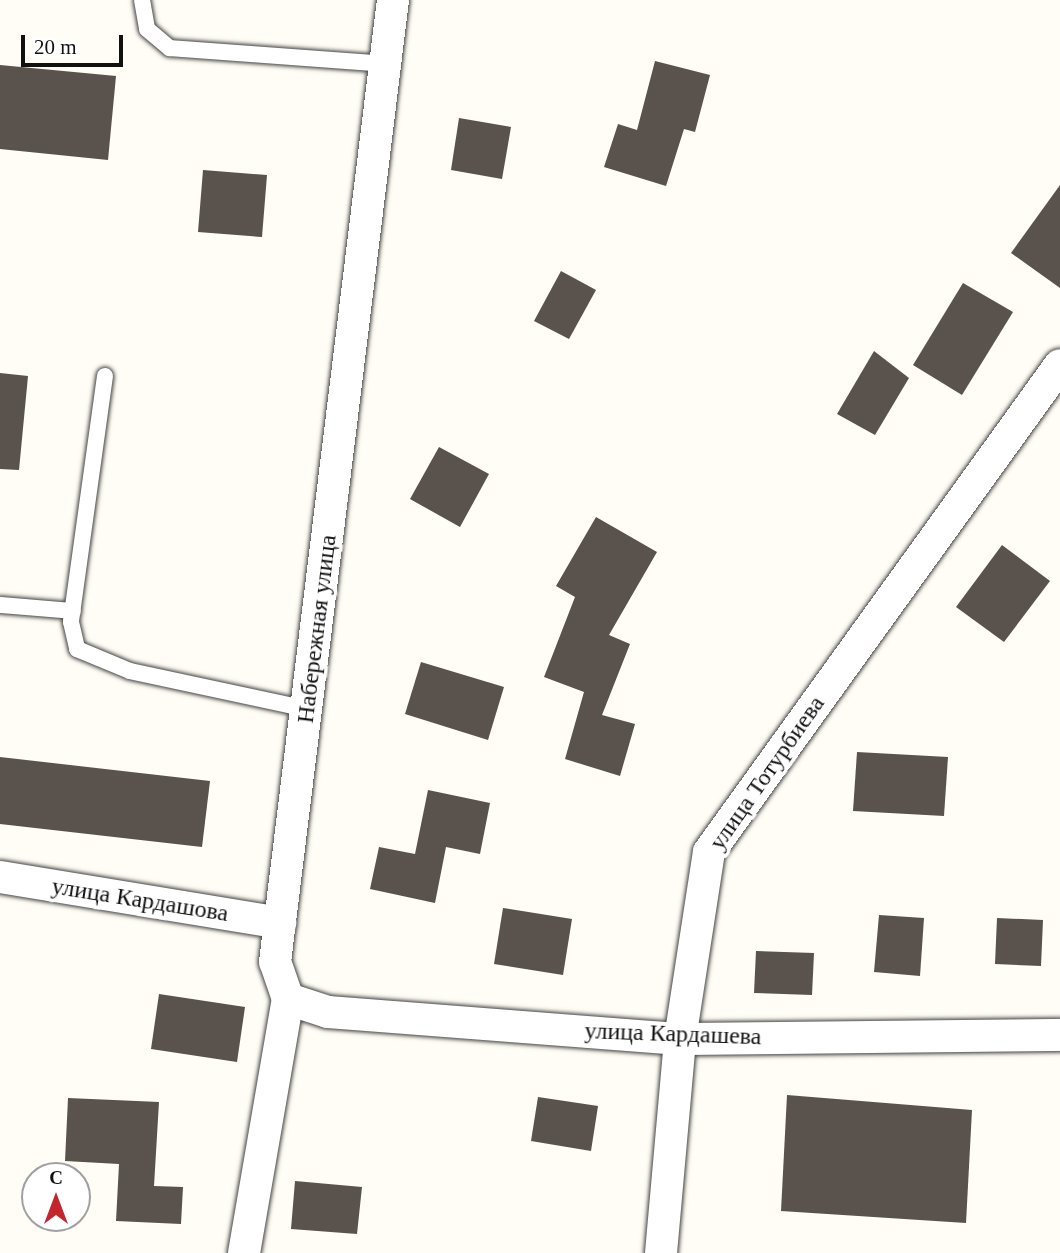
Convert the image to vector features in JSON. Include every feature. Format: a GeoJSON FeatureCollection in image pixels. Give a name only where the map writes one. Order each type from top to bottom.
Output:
{"type":"FeatureCollection","features":[{"type":"Feature","properties":{"kind":"street","name":"Набережная улица"},"geometry":{"type":"LineString","coordinates":[[244,1253],[288,999],[275,962],[389,64],[393,0]]}},
{"type":"Feature","properties":{"kind":"street","name":"улица Тотурбиева"},"geometry":{"type":"LineString","coordinates":[[661,1253],[680,1038],[709,852],[1060,365]]}},
{"type":"Feature","properties":{"kind":"street","name":"улица Кардашова"},"geometry":{"type":"LineString","coordinates":[[0,877],[280,923]]}},
{"type":"Feature","properties":{"kind":"street","name":"улица Кардашева"},"geometry":{"type":"LineString","coordinates":[[288,999],[328,1012],[680,1038],[1060,1035]]}},
{"type":"Feature","properties":{"kind":"lane"},"geometry":{"type":"LineString","coordinates":[[142,0],[147,29],[170,48],[389,64]]}},
{"type":"Feature","properties":{"kind":"lane"},"geometry":{"type":"LineString","coordinates":[[105,376],[73,611],[77,649],[130,671],[307,709]]}},
{"type":"Feature","properties":{"kind":"lane"},"geometry":{"type":"LineString","coordinates":[[0,605],[73,611]]}},
{"type":"Feature","properties":{"kind":"building"},"geometry":{"type":"Polygon","coordinates":[[[655,61],[710,75],[695,132],[684,129],[666,186],[604,167],[618,124],[637,130],[655,61]]]}},
{"type":"Feature","properties":{"kind":"building"},"geometry":{"type":"Polygon","coordinates":[[[0,65],[116,76],[108,160],[0,149],[0,65]]]}},
{"type":"Feature","properties":{"kind":"building"},"geometry":{"type":"Polygon","coordinates":[[[459,118],[511,127],[502,179],[451,170],[459,118]]]}},
{"type":"Feature","properties":{"kind":"building"},"geometry":{"type":"Polygon","coordinates":[[[203,170],[267,175],[262,237],[198,232],[203,170]]]}},
{"type":"Feature","properties":{"kind":"building"},"geometry":{"type":"Polygon","coordinates":[[[1060,185],[1060,288],[1011,253],[1060,185]]]}},
{"type":"Feature","properties":{"kind":"building"},"geometry":{"type":"Polygon","coordinates":[[[561,271],[596,290],[569,339],[534,321],[561,271]]]}},
{"type":"Feature","properties":{"kind":"building"},"geometry":{"type":"Polygon","coordinates":[[[963,283],[1013,312],[962,395],[913,365],[963,283]]]}},
{"type":"Feature","properties":{"kind":"building"},"geometry":{"type":"Polygon","coordinates":[[[874,351],[909,378],[875,435],[837,414],[874,351]]]}},
{"type":"Feature","properties":{"kind":"building"},"geometry":{"type":"Polygon","coordinates":[[[0,373],[28,376],[19,470],[0,469],[0,373]]]}},
{"type":"Feature","properties":{"kind":"building"},"geometry":{"type":"Polygon","coordinates":[[[439,447],[489,474],[460,527],[410,499],[439,447]]]}},
{"type":"Feature","properties":{"kind":"building"},"geometry":{"type":"Polygon","coordinates":[[[596,517],[657,552],[609,635],[630,644],[602,715],[635,724],[620,776],[565,759],[584,692],[544,677],[575,597],[556,586],[596,517]]]}},
{"type":"Feature","properties":{"kind":"building"},"geometry":{"type":"Polygon","coordinates":[[[1002,545],[1050,581],[1004,642],[956,607],[1002,545]]]}},
{"type":"Feature","properties":{"kind":"building"},"geometry":{"type":"Polygon","coordinates":[[[421,662],[504,687],[488,740],[405,714],[421,662]]]}},
{"type":"Feature","properties":{"kind":"building"},"geometry":{"type":"Polygon","coordinates":[[[857,752],[948,757],[944,816],[853,811],[857,752]]]}},
{"type":"Feature","properties":{"kind":"building"},"geometry":{"type":"Polygon","coordinates":[[[0,757],[210,781],[202,847],[0,824],[0,757]]]}},
{"type":"Feature","properties":{"kind":"building"},"geometry":{"type":"Polygon","coordinates":[[[428,790],[490,803],[480,854],[446,847],[435,903],[370,889],[379,847],[415,854],[428,790]]]}},
{"type":"Feature","properties":{"kind":"building"},"geometry":{"type":"Polygon","coordinates":[[[503,908],[572,919],[563,975],[494,964],[503,908]]]}},
{"type":"Feature","properties":{"kind":"building"},"geometry":{"type":"Polygon","coordinates":[[[879,915],[924,918],[920,976],[874,972],[879,915]]]}},
{"type":"Feature","properties":{"kind":"building"},"geometry":{"type":"Polygon","coordinates":[[[997,918],[1043,920],[1041,966],[995,964],[997,918]]]}},
{"type":"Feature","properties":{"kind":"building"},"geometry":{"type":"Polygon","coordinates":[[[756,951],[814,953],[812,995],[754,993],[756,951]]]}},
{"type":"Feature","properties":{"kind":"building"},"geometry":{"type":"Polygon","coordinates":[[[159,994],[245,1007],[237,1062],[151,1049],[159,994]]]}},
{"type":"Feature","properties":{"kind":"building"},"geometry":{"type":"Polygon","coordinates":[[[787,1095],[972,1110],[966,1223],[781,1211],[787,1095]]]}},
{"type":"Feature","properties":{"kind":"building"},"geometry":{"type":"Polygon","coordinates":[[[538,1097],[598,1106],[591,1151],[531,1141],[538,1097]]]}},
{"type":"Feature","properties":{"kind":"building"},"geometry":{"type":"Polygon","coordinates":[[[68,1098],[159,1102],[154,1186],[183,1187],[181,1224],[116,1221],[119,1164],[65,1161],[68,1098]]]}},
{"type":"Feature","properties":{"kind":"building"},"geometry":{"type":"Polygon","coordinates":[[[295,1181],[362,1187],[357,1234],[291,1229],[295,1181]]]}}]}
